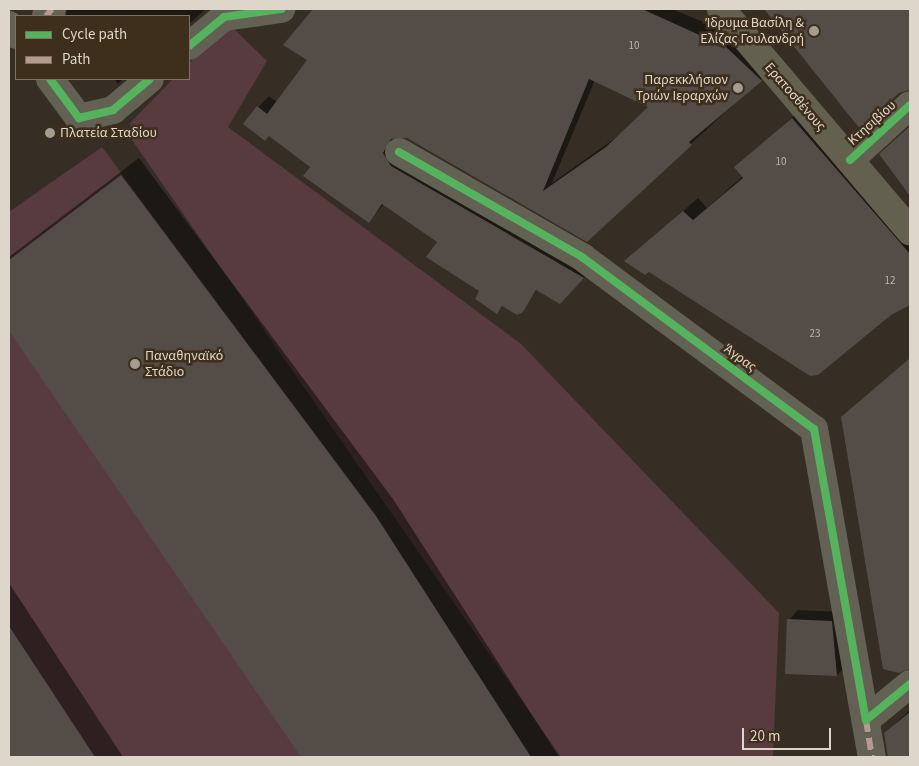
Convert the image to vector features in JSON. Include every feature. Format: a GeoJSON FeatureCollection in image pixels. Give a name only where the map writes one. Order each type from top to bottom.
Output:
{"type":"FeatureCollection","features":[{"type":"Feature","properties":{"kind":"main road","name":"Ερατοσθένους"},"geometry":{"type":"LineString","coordinates":[[721,9],[910,229]]}},
{"type":"Feature","properties":{"kind":"street"},"geometry":{"type":"LineString","coordinates":[[190,45],[224,12],[281,9]]}},
{"type":"Feature","properties":{"kind":"street"},"geometry":{"type":"LineString","coordinates":[[51,80],[79,118],[112,110],[149,80]]}},
{"type":"Feature","properties":{"kind":"street","name":"Κτησιβίου"},"geometry":{"type":"LineString","coordinates":[[850,160],[910,105]]}},
{"type":"Feature","properties":{"kind":"street","name":"Άγρας"},"geometry":{"type":"LineString","coordinates":[[399,152],[582,257],[814,429],[872,757]]}},
{"type":"Feature","properties":{"kind":"street"},"geometry":{"type":"LineString","coordinates":[[866,720],[910,684]]}},
{"type":"Feature","properties":{"kind":"shaded area"},"geometry":{"type":"Polygon","coordinates":[[[228,23],[267,61],[228,127],[521,344],[779,613],[773,757],[561,757],[132,140],[130,123],[172,80],[190,80],[190,62],[228,23]]]}},
{"type":"Feature","properties":{"kind":"shaded area","name":"Παναθηναϊκό Στάδιο"},"geometry":{"type":"Polygon","coordinates":[[[102,147],[376,516],[531,757],[9,757],[9,212],[102,147]]]}},
{"type":"Feature","properties":{"kind":"building"},"geometry":{"type":"Polygon","coordinates":[[[313,9],[642,9],[726,47],[762,81],[689,142],[692,145],[587,242],[407,138],[391,139],[383,153],[391,166],[584,278],[560,304],[536,290],[523,312],[517,315],[502,306],[497,314],[475,299],[479,291],[426,257],[437,242],[382,204],[369,223],[303,176],[310,167],[269,136],[265,141],[243,124],[257,106],[267,114],[307,60],[283,45],[313,9]],[[589,79],[543,191],[606,147],[648,107],[589,79]]]}},
{"type":"Feature","properties":{"kind":"building"},"geometry":{"type":"Polygon","coordinates":[[[764,9],[910,9],[910,90],[899,93],[860,129],[764,9]]]}},
{"type":"Feature","properties":{"kind":"building"},"geometry":{"type":"Polygon","coordinates":[[[792,118],[910,254],[910,305],[891,315],[818,375],[810,376],[649,272],[645,275],[624,261],[683,211],[693,220],[743,178],[734,167],[792,118]]]}},
{"type":"Feature","properties":{"kind":"building"},"geometry":{"type":"Polygon","coordinates":[[[910,126],[910,196],[879,154],[910,126]]]}},
{"type":"Feature","properties":{"kind":"building","name":"Παναθηναϊκό Στάδιο"},"geometry":{"type":"Polygon","coordinates":[[[121,175],[376,516],[531,757],[301,757],[9,331],[9,260],[121,175]]]}},
{"type":"Feature","properties":{"kind":"building"},"geometry":{"type":"Polygon","coordinates":[[[910,358],[910,669],[899,673],[883,669],[841,417],[910,358]]]}},
{"type":"Feature","properties":{"kind":"building"},"geometry":{"type":"Polygon","coordinates":[[[787,619],[832,621],[837,676],[785,674],[787,619]]]}},
{"type":"Feature","properties":{"kind":"building"},"geometry":{"type":"Polygon","coordinates":[[[9,626],[95,757],[9,757],[9,626]]]}},
{"type":"Feature","properties":{"kind":"building"},"geometry":{"type":"Polygon","coordinates":[[[910,712],[910,757],[888,757],[884,733],[910,712]]]}},
{"type":"Feature","properties":{"kind":"marked path"},"geometry":{"type":"LineString","coordinates":[[47,15],[52,9]]}},
{"type":"Feature","properties":{"kind":"marked path"},"geometry":{"type":"LineString","coordinates":[[866,720],[872,757]]}},
{"type":"Feature","properties":{"kind":"cycle path"},"geometry":{"type":"LineString","coordinates":[[190,45],[224,17],[281,9]]}},
{"type":"Feature","properties":{"kind":"cycle path"},"geometry":{"type":"LineString","coordinates":[[51,80],[79,118],[113,110],[149,80]]}},
{"type":"Feature","properties":{"kind":"cycle path"},"geometry":{"type":"LineString","coordinates":[[850,160],[910,105]]}},
{"type":"Feature","properties":{"kind":"cycle path"},"geometry":{"type":"LineString","coordinates":[[399,152],[582,257],[814,429],[866,720],[910,684]]}},
{"type":"Feature","properties":{"kind":"place","name":"Ίδρυμα Βασίλη & Ελίζας Γουλανδρή"},"geometry":{"type":"Point","coordinates":[814,31]}},
{"type":"Feature","properties":{"kind":"place","name":"Παρεκκλήσιον Τριών Ιεραρχών"},"geometry":{"type":"Point","coordinates":[738,88]}},
{"type":"Feature","properties":{"kind":"place","name":"Πλατεία Σταδίου"},"geometry":{"type":"Point","coordinates":[50,133]}},
{"type":"Feature","properties":{"kind":"place","name":"Παναθηναϊκό Στάδιο"},"geometry":{"type":"Point","coordinates":[135,364]}}]}
